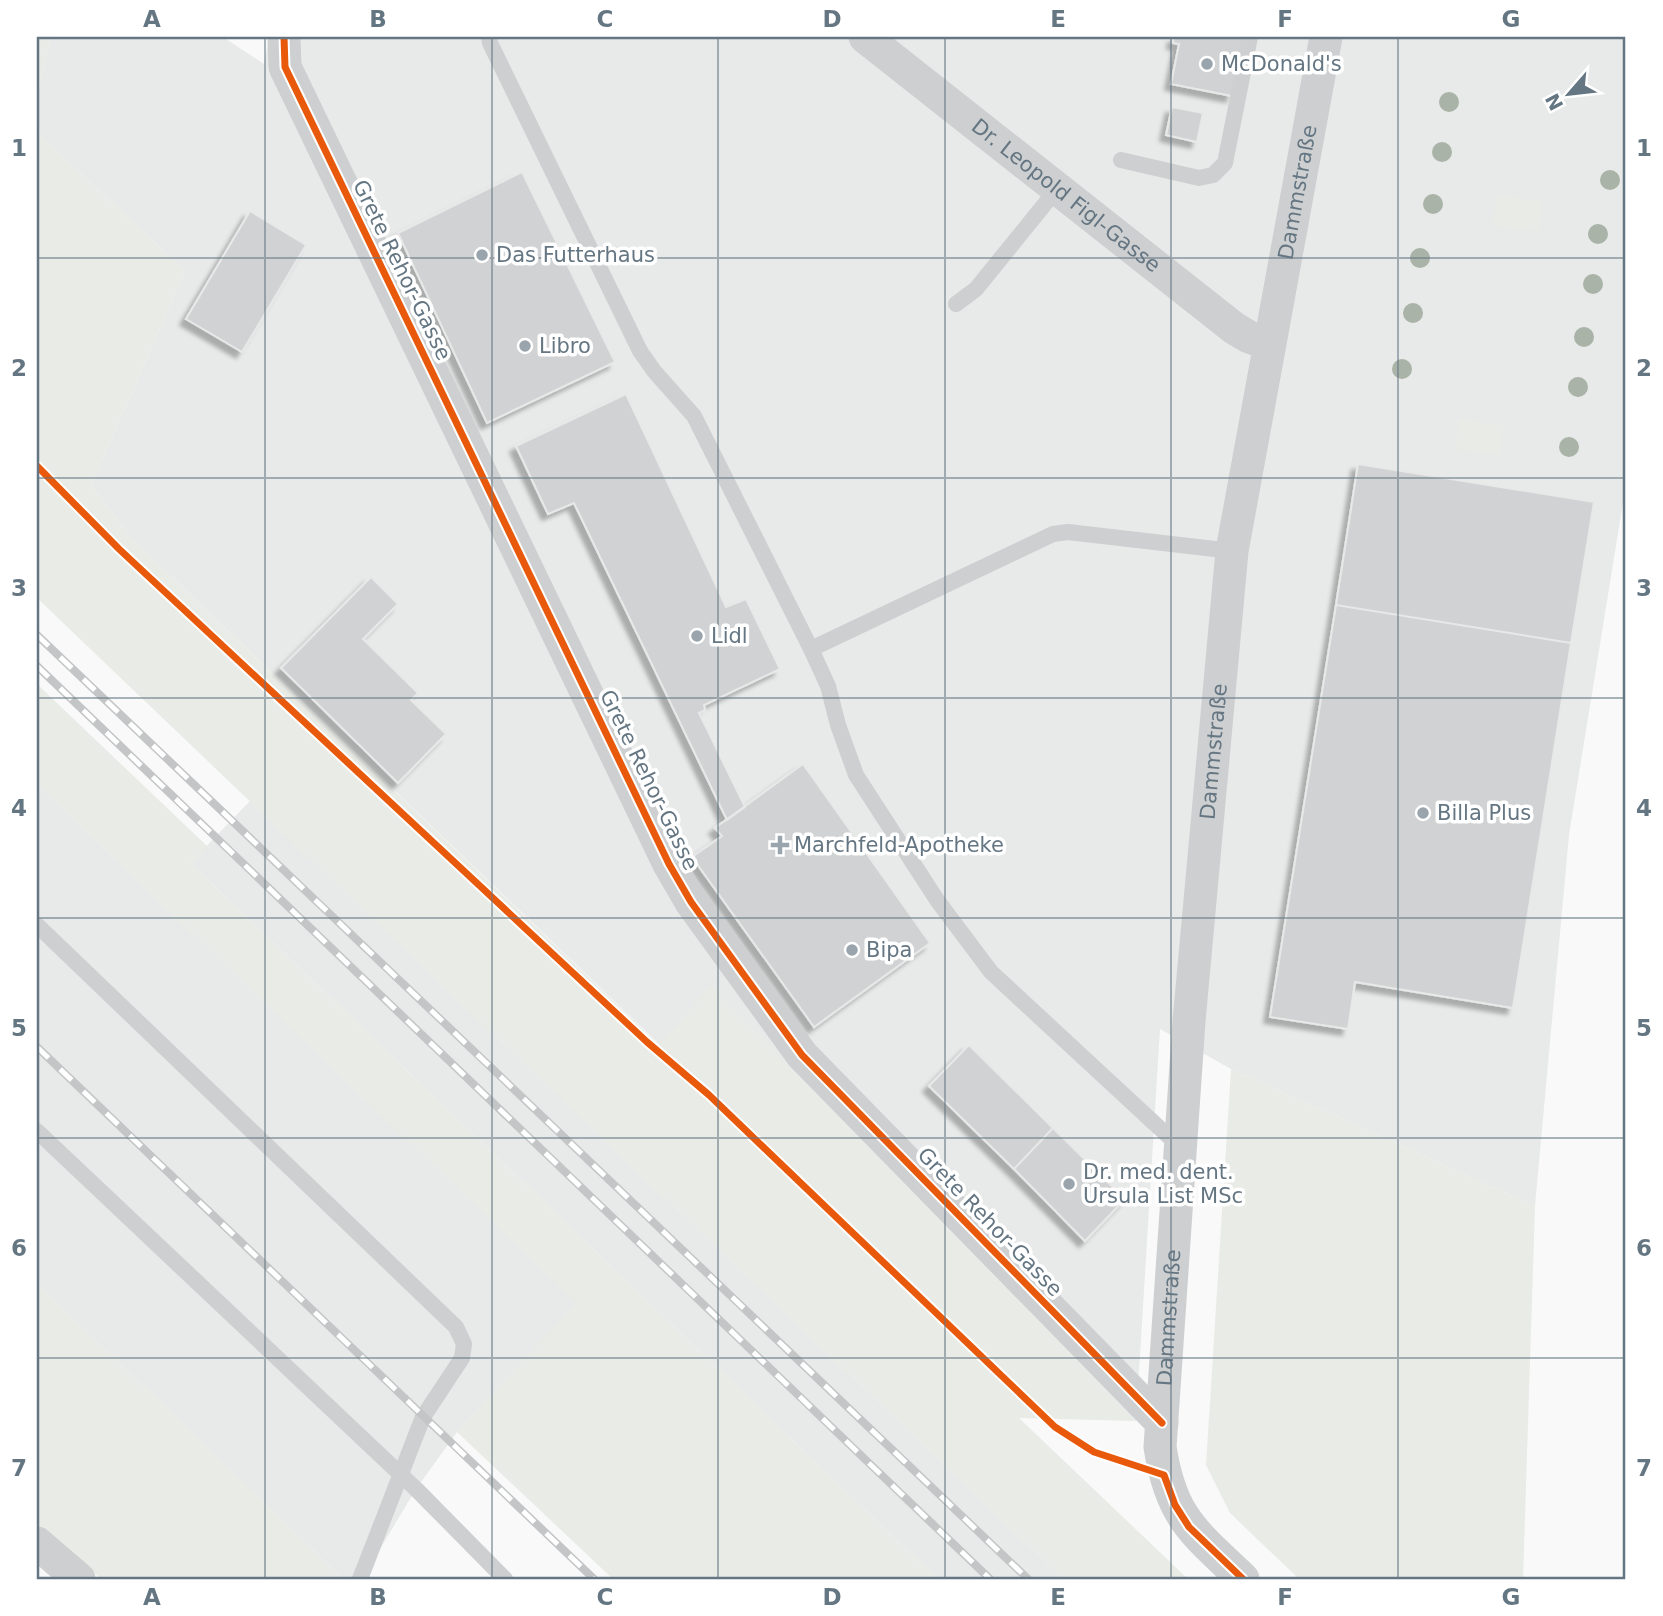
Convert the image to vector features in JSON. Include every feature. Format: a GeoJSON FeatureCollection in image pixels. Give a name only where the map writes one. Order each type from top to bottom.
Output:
{"type":"FeatureCollection","features":[{"type":"Feature","properties":{"kind":"street","name":"Grete Rehor-Gasse"},"geometry":{"type":"LineString","coordinates":[[284,37],[285,67],[669,864],[691,902],[802,1055],[1162,1423]]}},
{"type":"Feature","properties":{"kind":"street","name":"Dr. Leopold Figl-Gasse"},"geometry":{"type":"LineString","coordinates":[[865,37],[1234,328],[1269,344]]}},
{"type":"Feature","properties":{"kind":"street","name":"Dammstraße"},"geometry":{"type":"LineString","coordinates":[[1243,1579],[1188,1527],[1175,1505],[1164,1475],[1160,1447],[1189,1021],[1231,551],[1326,37]]}},
{"type":"Feature","properties":{"kind":"street"},"geometry":{"type":"LineString","coordinates":[[37,1543],[79,1579]]}},
{"type":"Feature","properties":{"kind":"lane"},"geometry":{"type":"LineString","coordinates":[[489,37],[640,351],[694,416],[811,649],[828,686],[838,725],[856,775],[969,946],[991,972],[1180,1147]]}},
{"type":"Feature","properties":{"kind":"lane"},"geometry":{"type":"LineString","coordinates":[[1121,160],[1199,178],[1213,175],[1225,163],[1250,37]]}},
{"type":"Feature","properties":{"kind":"lane"},"geometry":{"type":"LineString","coordinates":[[956,304],[976,289],[1057,189]]}},
{"type":"Feature","properties":{"kind":"lane"},"geometry":{"type":"LineString","coordinates":[[811,649],[1053,534],[1068,532],[1231,551]]}},
{"type":"Feature","properties":{"kind":"lane"},"geometry":{"type":"LineString","coordinates":[[37,925],[456,1327],[464,1344],[463,1358],[423,1417],[360,1579]]}},
{"type":"Feature","properties":{"kind":"lane"},"geometry":{"type":"LineString","coordinates":[[37,1131],[400,1474],[505,1579]]}},
{"type":"Feature","properties":{"kind":"shaded area"},"geometry":{"type":"Polygon","coordinates":[[[37,37],[51,37],[37,95],[37,37]]]}},
{"type":"Feature","properties":{"kind":"shaded area"},"geometry":{"type":"Polygon","coordinates":[[[51,37],[223,37],[264,64],[269,37],[1626,37],[1626,484],[1569,835],[1535,1206],[1231,1069],[1160,1029],[1136,1421],[711,987],[660,1045],[133,540],[91,485],[185,271],[37,133],[37,95],[51,37]]]}},
{"type":"Feature","properties":{"kind":"shaded area"},"geometry":{"type":"Polygon","coordinates":[[[37,133],[185,271],[91,485],[133,540],[659,1045],[711,986],[1136,1421],[1019,1418],[1188,1579],[1064,1579],[37,598],[37,133]]]}},
{"type":"Feature","properties":{"kind":"shaded area"},"geometry":{"type":"Polygon","coordinates":[[[1497,195],[1543,202],[1538,232],[1493,225],[1497,195]]]}},
{"type":"Feature","properties":{"kind":"shaded area"},"geometry":{"type":"Polygon","coordinates":[[[1459,419],[1504,426],[1500,455],[1455,449],[1459,419]]]}},
{"type":"Feature","properties":{"kind":"shaded area"},"geometry":{"type":"Polygon","coordinates":[[[37,684],[207,846],[190,863],[937,1579],[613,1579],[457,1432],[577,1303],[37,784],[37,684]]]}},
{"type":"Feature","properties":{"kind":"shaded area"},"geometry":{"type":"Polygon","coordinates":[[[37,784],[578,1303],[457,1432],[416,1489],[362,1579],[343,1579],[37,1284],[37,784]]]}},
{"type":"Feature","properties":{"kind":"shaded area"},"geometry":{"type":"Polygon","coordinates":[[[250,801],[1064,1579],[937,1579],[190,863],[250,801]]]}},
{"type":"Feature","properties":{"kind":"shaded area"},"geometry":{"type":"Polygon","coordinates":[[[1231,1069],[1535,1206],[1523,1579],[1299,1579],[1230,1513],[1206,1465],[1231,1069]]]}},
{"type":"Feature","properties":{"kind":"shaded area"},"geometry":{"type":"Polygon","coordinates":[[[37,1284],[342,1578],[101,1579],[37,1524],[37,1284]]]}},
{"type":"Feature","properties":{"kind":"building","name":"McDonald's"},"geometry":{"type":"Polygon","coordinates":[[[1174,37],[1244,37],[1232,96],[1171,84],[1179,44],[1173,43],[1174,37]]]}},
{"type":"Feature","properties":{"kind":"building"},"geometry":{"type":"Polygon","coordinates":[[[1172,107],[1203,113],[1197,142],[1166,135],[1172,107]]]}},
{"type":"Feature","properties":{"kind":"building"},"geometry":{"type":"Polygon","coordinates":[[[522,172],[615,362],[487,423],[398,233],[522,172]]]}},
{"type":"Feature","properties":{"kind":"building"},"geometry":{"type":"Polygon","coordinates":[[[250,211],[306,245],[242,352],[186,319],[250,211]]]}},
{"type":"Feature","properties":{"kind":"building"},"geometry":{"type":"Polygon","coordinates":[[[626,394],[726,607],[746,599],[780,669],[704,705],[705,710],[699,713],[745,807],[727,820],[574,503],[548,514],[516,446],[626,394]]]}},
{"type":"Feature","properties":{"kind":"building"},"geometry":{"type":"Polygon","coordinates":[[[1358,464],[1594,502],[1571,643],[1336,605],[1358,464]]]}},
{"type":"Feature","properties":{"kind":"building"},"geometry":{"type":"Polygon","coordinates":[[[371,577],[398,604],[363,639],[418,693],[411,700],[446,734],[398,783],[281,668],[371,577]]]}},
{"type":"Feature","properties":{"kind":"building","name":"Billa Plus"},"geometry":{"type":"Polygon","coordinates":[[[1336,605],[1571,643],[1513,1008],[1355,982],[1348,1029],[1270,1017],[1336,605]]]}},
{"type":"Feature","properties":{"kind":"building"},"geometry":{"type":"Polygon","coordinates":[[[803,764],[930,943],[814,1027],[692,857],[722,836],[715,828],[803,764]]]}},
{"type":"Feature","properties":{"kind":"building"},"geometry":{"type":"Polygon","coordinates":[[[969,1045],[1053,1128],[1014,1169],[929,1086],[969,1045]]]}},
{"type":"Feature","properties":{"kind":"building","name":"Dr. med. dent. Ursula List MSc"},"geometry":{"type":"Polygon","coordinates":[[[1053,1128],[1125,1199],[1085,1241],[1014,1169],[1053,1128]]]}},
{"type":"Feature","properties":{"kind":"railway"},"geometry":{"type":"LineString","coordinates":[[37,635],[1028,1579]]}},
{"type":"Feature","properties":{"kind":"railway"},"geometry":{"type":"LineString","coordinates":[[37,666],[990,1579]]}},
{"type":"Feature","properties":{"kind":"railway"},"geometry":{"type":"LineString","coordinates":[[37,1047],[594,1579]]}},
{"type":"Feature","properties":{"kind":"cycle path"},"geometry":{"type":"LineString","coordinates":[[284,37],[285,67],[669,864],[691,902],[802,1055],[1162,1423]]}},
{"type":"Feature","properties":{"kind":"cycle path"},"geometry":{"type":"LineString","coordinates":[[37,466],[119,549],[647,1042],[709,1095],[1055,1427],[1094,1452],[1164,1475],[1175,1505],[1189,1527],[1243,1579]]}},
{"type":"Feature","properties":{"kind":"place","name":"McDonald's"},"geometry":{"type":"Point","coordinates":[1207,64]}},
{"type":"Feature","properties":{"kind":"place","name":"Das Futterhaus"},"geometry":{"type":"Point","coordinates":[482,255]}},
{"type":"Feature","properties":{"kind":"place","name":"Libro"},"geometry":{"type":"Point","coordinates":[525,346]}},
{"type":"Feature","properties":{"kind":"place","name":"Lidl"},"geometry":{"type":"Point","coordinates":[697,636]}},
{"type":"Feature","properties":{"kind":"place","name":"Billa Plus"},"geometry":{"type":"Point","coordinates":[1423,813]}},
{"type":"Feature","properties":{"kind":"place","name":"Marchfeld-Apotheke"},"geometry":{"type":"Point","coordinates":[780,845]}},
{"type":"Feature","properties":{"kind":"place","name":"Bipa"},"geometry":{"type":"Point","coordinates":[852,950]}},
{"type":"Feature","properties":{"kind":"place","name":"Dr. med. dent. Ursula List MSc"},"geometry":{"type":"Point","coordinates":[1069,1184]}}]}
